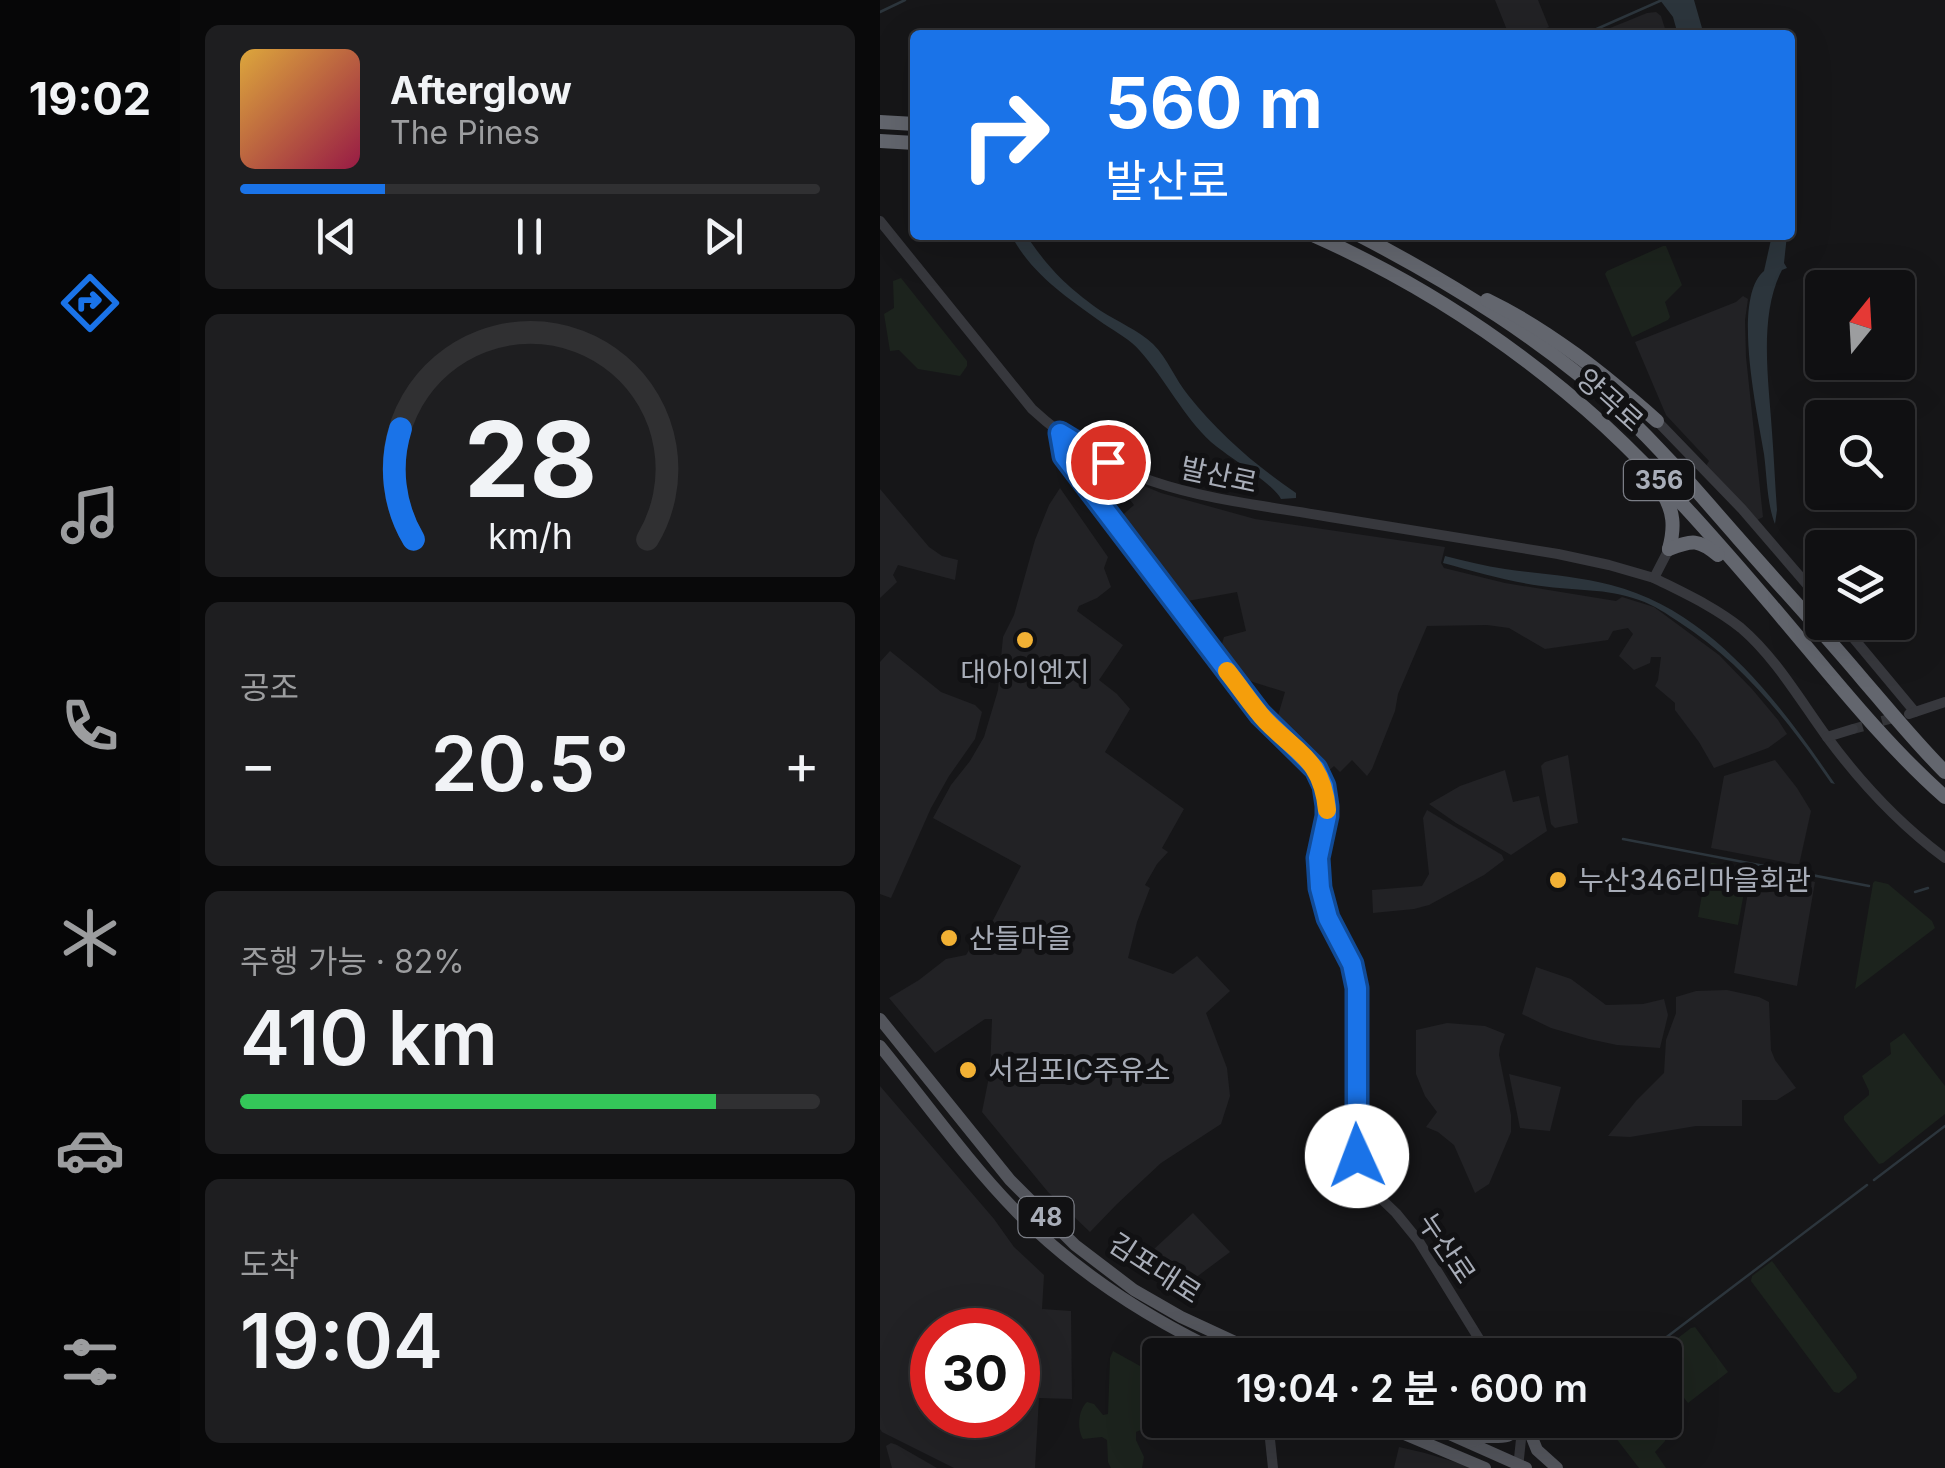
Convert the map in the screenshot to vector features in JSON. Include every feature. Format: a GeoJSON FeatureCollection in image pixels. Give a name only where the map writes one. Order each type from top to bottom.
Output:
{"type":"FeatureCollection","features":[{"type":"Feature","properties":{"kind":"highway"},"geometry":{"type":"LineString","coordinates":[[880,122],[910,124]]}},
{"type":"Feature","properties":{"kind":"highway"},"geometry":{"type":"LineString","coordinates":[[882,141],[910,143]]}},
{"type":"Feature","properties":{"kind":"highway","name":"양곡로"},"geometry":{"type":"LineString","coordinates":[[1323,240],[1398,276],[1492,334],[1604,426],[1758,589],[1902,755],[1945,796]]}},
{"type":"Feature","properties":{"kind":"highway","name":"양곡로"},"geometry":{"type":"LineString","coordinates":[[1369,240],[1428,272],[1548,352],[1640,430],[1945,772]]}},
{"type":"Feature","properties":{"kind":"highway"},"geometry":{"type":"LineString","coordinates":[[1428,272],[1540,331],[1625,392],[1657,421]]}},
{"type":"Feature","properties":{"kind":"highway"},"geometry":{"type":"LineString","coordinates":[[1645,466],[1669,503],[1673,517],[1670,549]]}},
{"type":"Feature","properties":{"kind":"highway"},"geometry":{"type":"LineString","coordinates":[[1670,549],[1688,542],[1705,544],[1758,589]]}},
{"type":"Feature","properties":{"kind":"main road","name":"김포대로"},"geometry":{"type":"LineString","coordinates":[[880,1019],[1010,1180],[1075,1245],[1134,1290],[1228,1338]]}},
{"type":"Feature","properties":{"kind":"main road"},"geometry":{"type":"LineString","coordinates":[[881,1047],[890,1044],[901,1056],[913,1059]]}},
{"type":"Feature","properties":{"kind":"main road","name":"김포대로"},"geometry":{"type":"LineString","coordinates":[[881,1047],[991,1184],[1045,1238],[1089,1275],[1145,1313],[1193,1338]]}},
{"type":"Feature","properties":{"kind":"main road"},"geometry":{"type":"LineString","coordinates":[[1414,1438],[1485,1468]]}},
{"type":"Feature","properties":{"kind":"main road"},"geometry":{"type":"LineString","coordinates":[[1461,1438],[1521,1467]]}},
{"type":"Feature","properties":{"kind":"main road"},"geometry":{"type":"LineString","coordinates":[[1470,1442],[1482,1438]]}},
{"type":"Feature","properties":{"kind":"main road"},"geometry":{"type":"LineString","coordinates":[[1531,1438],[1537,1450],[1556,1468]]}},
{"type":"Feature","properties":{"kind":"street","name":"발산로"},"geometry":{"type":"LineString","coordinates":[[880,222],[1032,409],[1060,433],[1129,474],[1190,494],[1241,504],[1558,554],[1654,578],[1716,610],[1744,631],[1780,672],[1879,801],[1945,858]]}},
{"type":"Feature","properties":{"kind":"street"},"geometry":{"type":"LineString","coordinates":[[1657,421],[1742,508],[1805,582]]}},
{"type":"Feature","properties":{"kind":"street","name":"누산로"},"geometry":{"type":"LineString","coordinates":[[1060,433],[1064,456],[1260,714],[1310,762],[1321,778],[1327,816],[1318,858],[1320,888],[1328,918],[1352,964],[1357,988],[1358,1165],[1365,1182],[1418,1240],[1479,1338]]}},
{"type":"Feature","properties":{"kind":"street"},"geometry":{"type":"LineString","coordinates":[[1654,578],[1670,549]]}},
{"type":"Feature","properties":{"kind":"street"},"geometry":{"type":"LineString","coordinates":[[1854,640],[1912,713],[1945,702]]}},
{"type":"Feature","properties":{"kind":"street"},"geometry":{"type":"LineString","coordinates":[[1827,737],[1853,729]]}},
{"type":"Feature","properties":{"kind":"street"},"geometry":{"type":"LineString","coordinates":[[1270,1438],[1274,1468]]}},
{"type":"Feature","properties":{"kind":"street"},"geometry":{"type":"LineString","coordinates":[[1521,1467],[1522,1438]]}},
{"type":"Feature","properties":{"kind":"shaded area"},"geometry":{"type":"Polygon","coordinates":[[[1495,0],[1538,0],[1549,27],[1507,30],[1495,0]]]}},
{"type":"Feature","properties":{"kind":"shaded area"},"geometry":{"type":"Polygon","coordinates":[[[1660,0],[1694,0],[1703,30],[1677,30],[1673,17],[1660,0]]]}},
{"type":"Feature","properties":{"kind":"shaded area"},"geometry":{"type":"Polygon","coordinates":[[[1647,13],[1661,16],[1665,30],[1605,30],[1647,13]]]}},
{"type":"Feature","properties":{"kind":"shaded area"},"geometry":{"type":"Polygon","coordinates":[[[1014,240],[1030,240],[1078,294],[1153,344],[1212,423],[1296,493],[1296,498],[1281,499],[1260,478],[1211,442],[1136,347],[1052,285],[1014,240]]]}},
{"type":"Feature","properties":{"kind":"shaded area"},"geometry":{"type":"Polygon","coordinates":[[[1771,240],[1786,240],[1787,268],[1782,270],[1775,288],[1767,329],[1775,524],[1749,358],[1749,306],[1754,285],[1764,271],[1771,240]]]}},
{"type":"Feature","properties":{"kind":"shaded area"},"geometry":{"type":"Polygon","coordinates":[[[1663,246],[1682,285],[1665,302],[1668,320],[1632,337],[1605,274],[1663,246]]]}},
{"type":"Feature","properties":{"kind":"shaded area"},"geometry":{"type":"Polygon","coordinates":[[[901,278],[967,361],[960,376],[918,369],[899,350],[890,351],[884,314],[894,308],[893,281],[901,278]]]}},
{"type":"Feature","properties":{"kind":"shaded area"},"geometry":{"type":"Polygon","coordinates":[[[1743,296],[1748,299],[1746,357],[1763,517],[1757,520],[1706,466],[1709,461],[1666,415],[1635,342],[1743,296]]]}},
{"type":"Feature","properties":{"kind":"shaded area"},"geometry":{"type":"Polygon","coordinates":[[[1113,473],[1161,493],[1255,519],[1445,547],[1441,563],[1444,568],[1505,583],[1616,601],[1622,597],[1654,607],[1719,655],[1787,734],[1768,748],[1714,768],[1675,710],[1675,703],[1655,686],[1661,657],[1651,657],[1650,663],[1634,670],[1619,656],[1633,634],[1628,628],[1613,631],[1608,640],[1545,649],[1509,628],[1427,626],[1372,769],[1367,776],[1352,760],[1340,772],[1334,766],[1324,775],[1306,751],[1278,727],[1285,692],[1237,677],[1219,654],[1224,637],[1246,631],[1237,592],[1182,602],[1118,519],[1134,505],[1112,477],[1113,473]]]}},
{"type":"Feature","properties":{"kind":"shaded area"},"geometry":{"type":"Polygon","coordinates":[[[1060,488],[1108,557],[1104,568],[1111,587],[1077,611],[1123,645],[1099,680],[1130,709],[1105,752],[1184,809],[1162,848],[1168,852],[1145,885],[1150,888],[1128,958],[1173,974],[1197,956],[1230,991],[1206,1013],[1227,1068],[1230,1096],[1221,1124],[1161,1163],[1090,1232],[1048,1192],[982,1112],[990,1072],[992,1019],[985,1019],[935,1053],[889,998],[946,959],[966,955],[989,928],[1021,866],[933,818],[984,737],[998,690],[1003,637],[1014,615],[1035,540],[1060,488]]]}},
{"type":"Feature","properties":{"kind":"shaded area"},"geometry":{"type":"Polygon","coordinates":[[[880,489],[929,547],[958,560],[955,580],[898,565],[893,575],[897,582],[880,598],[880,489]]]}},
{"type":"Feature","properties":{"kind":"shaded area"},"geometry":{"type":"Polygon","coordinates":[[[1445,556],[1611,585],[1681,616],[1711,638],[1766,692],[1835,784],[1744,675],[1702,638],[1660,610],[1615,593],[1541,586],[1492,576],[1443,563],[1445,556]]]}},
{"type":"Feature","properties":{"kind":"shaded area"},"geometry":{"type":"Polygon","coordinates":[[[890,651],[941,692],[975,705],[982,712],[975,739],[931,808],[891,898],[880,894],[880,662],[890,651]]]}},
{"type":"Feature","properties":{"kind":"shaded area"},"geometry":{"type":"Polygon","coordinates":[[[1568,755],[1578,823],[1555,828],[1551,824],[1541,766],[1568,755]]]}},
{"type":"Feature","properties":{"kind":"shaded area"},"geometry":{"type":"Polygon","coordinates":[[[1775,760],[1811,811],[1799,865],[1711,848],[1724,776],[1775,760]]]}},
{"type":"Feature","properties":{"kind":"shaded area"},"geometry":{"type":"Polygon","coordinates":[[[1505,770],[1513,802],[1539,796],[1547,831],[1511,855],[1429,804],[1460,786],[1505,770]]]}},
{"type":"Feature","properties":{"kind":"shaded area"},"geometry":{"type":"Polygon","coordinates":[[[1427,810],[1502,855],[1504,860],[1429,905],[1373,913],[1372,890],[1422,886],[1429,874],[1423,818],[1427,810]]]}},
{"type":"Feature","properties":{"kind":"shaded area"},"geometry":{"type":"Polygon","coordinates":[[[1712,863],[1748,871],[1738,925],[1698,917],[1707,866],[1712,863]]]}},
{"type":"Feature","properties":{"kind":"shaded area"},"geometry":{"type":"Polygon","coordinates":[[[1752,869],[1815,882],[1797,986],[1734,973],[1752,869]]]}},
{"type":"Feature","properties":{"kind":"shaded area"},"geometry":{"type":"Polygon","coordinates":[[[1873,883],[1888,884],[1932,921],[1935,928],[1855,989],[1873,883]]]}},
{"type":"Feature","properties":{"kind":"shaded area"},"geometry":{"type":"Polygon","coordinates":[[[1536,967],[1571,979],[1606,1005],[1664,999],[1668,1015],[1660,1048],[1589,1039],[1522,1014],[1536,967]]]}},
{"type":"Feature","properties":{"kind":"shaded area"},"geometry":{"type":"Polygon","coordinates":[[[1727,990],[1769,1002],[1771,1050],[1796,1088],[1777,1100],[1742,1100],[1742,1126],[1696,1126],[1630,1137],[1608,1136],[1664,1073],[1666,1040],[1676,1013],[1676,997],[1696,991],[1727,990]]]}},
{"type":"Feature","properties":{"kind":"shaded area"},"geometry":{"type":"Polygon","coordinates":[[[1447,1023],[1485,1026],[1505,1034],[1499,1055],[1511,1132],[1489,1184],[1475,1193],[1454,1145],[1426,1127],[1437,1112],[1416,1074],[1416,1030],[1447,1023]]]}},
{"type":"Feature","properties":{"kind":"shaded area"},"geometry":{"type":"Polygon","coordinates":[[[1904,1033],[1945,1086],[1945,1114],[1879,1164],[1844,1116],[1869,1095],[1862,1076],[1891,1054],[1890,1043],[1904,1033]]]}},
{"type":"Feature","properties":{"kind":"shaded area"},"geometry":{"type":"Polygon","coordinates":[[[1509,1074],[1561,1087],[1550,1131],[1520,1128],[1509,1074]]]}},
{"type":"Feature","properties":{"kind":"shaded area"},"geometry":{"type":"Polygon","coordinates":[[[880,1086],[1014,1247],[1044,1275],[1042,1309],[1071,1311],[1072,1399],[1040,1398],[1040,1308],[910,1308],[910,1438],[1037,1438],[1035,1468],[954,1468],[882,1432],[880,1086]]]}},
{"type":"Feature","properties":{"kind":"shaded area"},"geometry":{"type":"Polygon","coordinates":[[[1193,1213],[1230,1252],[1175,1293],[1145,1270],[1152,1251],[1193,1213]]]}},
{"type":"Feature","properties":{"kind":"shaded area"},"geometry":{"type":"Polygon","coordinates":[[[1772,1261],[1856,1374],[1857,1378],[1839,1393],[1834,1392],[1751,1281],[1772,1261]]]}},
{"type":"Feature","properties":{"kind":"shaded area"},"geometry":{"type":"Polygon","coordinates":[[[1695,1327],[1728,1372],[1688,1403],[1682,1395],[1682,1338],[1678,1338],[1695,1327]]]}},
{"type":"Feature","properties":{"kind":"shaded area"},"geometry":{"type":"Polygon","coordinates":[[[1113,1351],[1142,1367],[1142,1429],[1136,1432],[1136,1440],[1144,1457],[1142,1468],[1111,1468],[1107,1440],[1083,1439],[1080,1430],[1080,1415],[1087,1402],[1103,1415],[1108,1414],[1113,1351]]]}},
{"type":"Feature","properties":{"kind":"shaded area"},"geometry":{"type":"Polygon","coordinates":[[[1616,1438],[1665,1438],[1655,1452],[1666,1468],[1639,1468],[1616,1438]]]}},
{"type":"Feature","properties":{"kind":"shaded area"},"geometry":{"type":"Polygon","coordinates":[[[891,1443],[937,1468],[892,1468],[886,1446],[891,1443]]]}},
{"type":"Feature","properties":{"kind":"shaded area"},"geometry":{"type":"Polygon","coordinates":[[[1399,1447],[1425,1453],[1475,1468],[1394,1468],[1399,1447]]]}},
{"type":"Feature","properties":{"kind":"waterway"},"geometry":{"type":"LineString","coordinates":[[880,12],[905,0]]}},
{"type":"Feature","properties":{"kind":"waterway"},"geometry":{"type":"LineString","coordinates":[[1594,30],[1662,0]]}},
{"type":"Feature","properties":{"kind":"waterway"},"geometry":{"type":"LineString","coordinates":[[1623,839],[1869,886]]}},
{"type":"Feature","properties":{"kind":"waterway"},"geometry":{"type":"LineString","coordinates":[[1915,892],[1928,888]]}},
{"type":"Feature","properties":{"kind":"waterway"},"geometry":{"type":"LineString","coordinates":[[1874,1180],[1945,1126]]}},
{"type":"Feature","properties":{"kind":"waterway"},"geometry":{"type":"LineString","coordinates":[[1665,1338],[1867,1185]]}},
{"type":"Feature","properties":{"kind":"tunnel"},"geometry":{"type":"LineString","coordinates":[[1853,729],[1900,716]]}},
{"type":"Feature","properties":{"kind":"slow traffic"},"geometry":{"type":"LineString","coordinates":[[1227,671],[1266,722],[1316,769],[1324,786],[1327,810]]}},
{"type":"Feature","properties":{"kind":"place","name":"대아이엔지"},"geometry":{"type":"Point","coordinates":[1025,640]}},
{"type":"Feature","properties":{"kind":"place","name":"누산346리마을회관"},"geometry":{"type":"Point","coordinates":[1558,880]}},
{"type":"Feature","properties":{"kind":"place","name":"산들마을"},"geometry":{"type":"Point","coordinates":[949,938]}},
{"type":"Feature","properties":{"kind":"place","name":"서김포IC주유소"},"geometry":{"type":"Point","coordinates":[968,1070]}},
{"type":"Feature","properties":{"kind":"route"},"geometry":{"type":"LineString","coordinates":[[1108,462],[1060,433],[1064,456],[1266,722],[1310,762],[1324,786],[1327,816],[1318,858],[1320,888],[1328,918],[1356,975],[1357,1156]]}}]}
